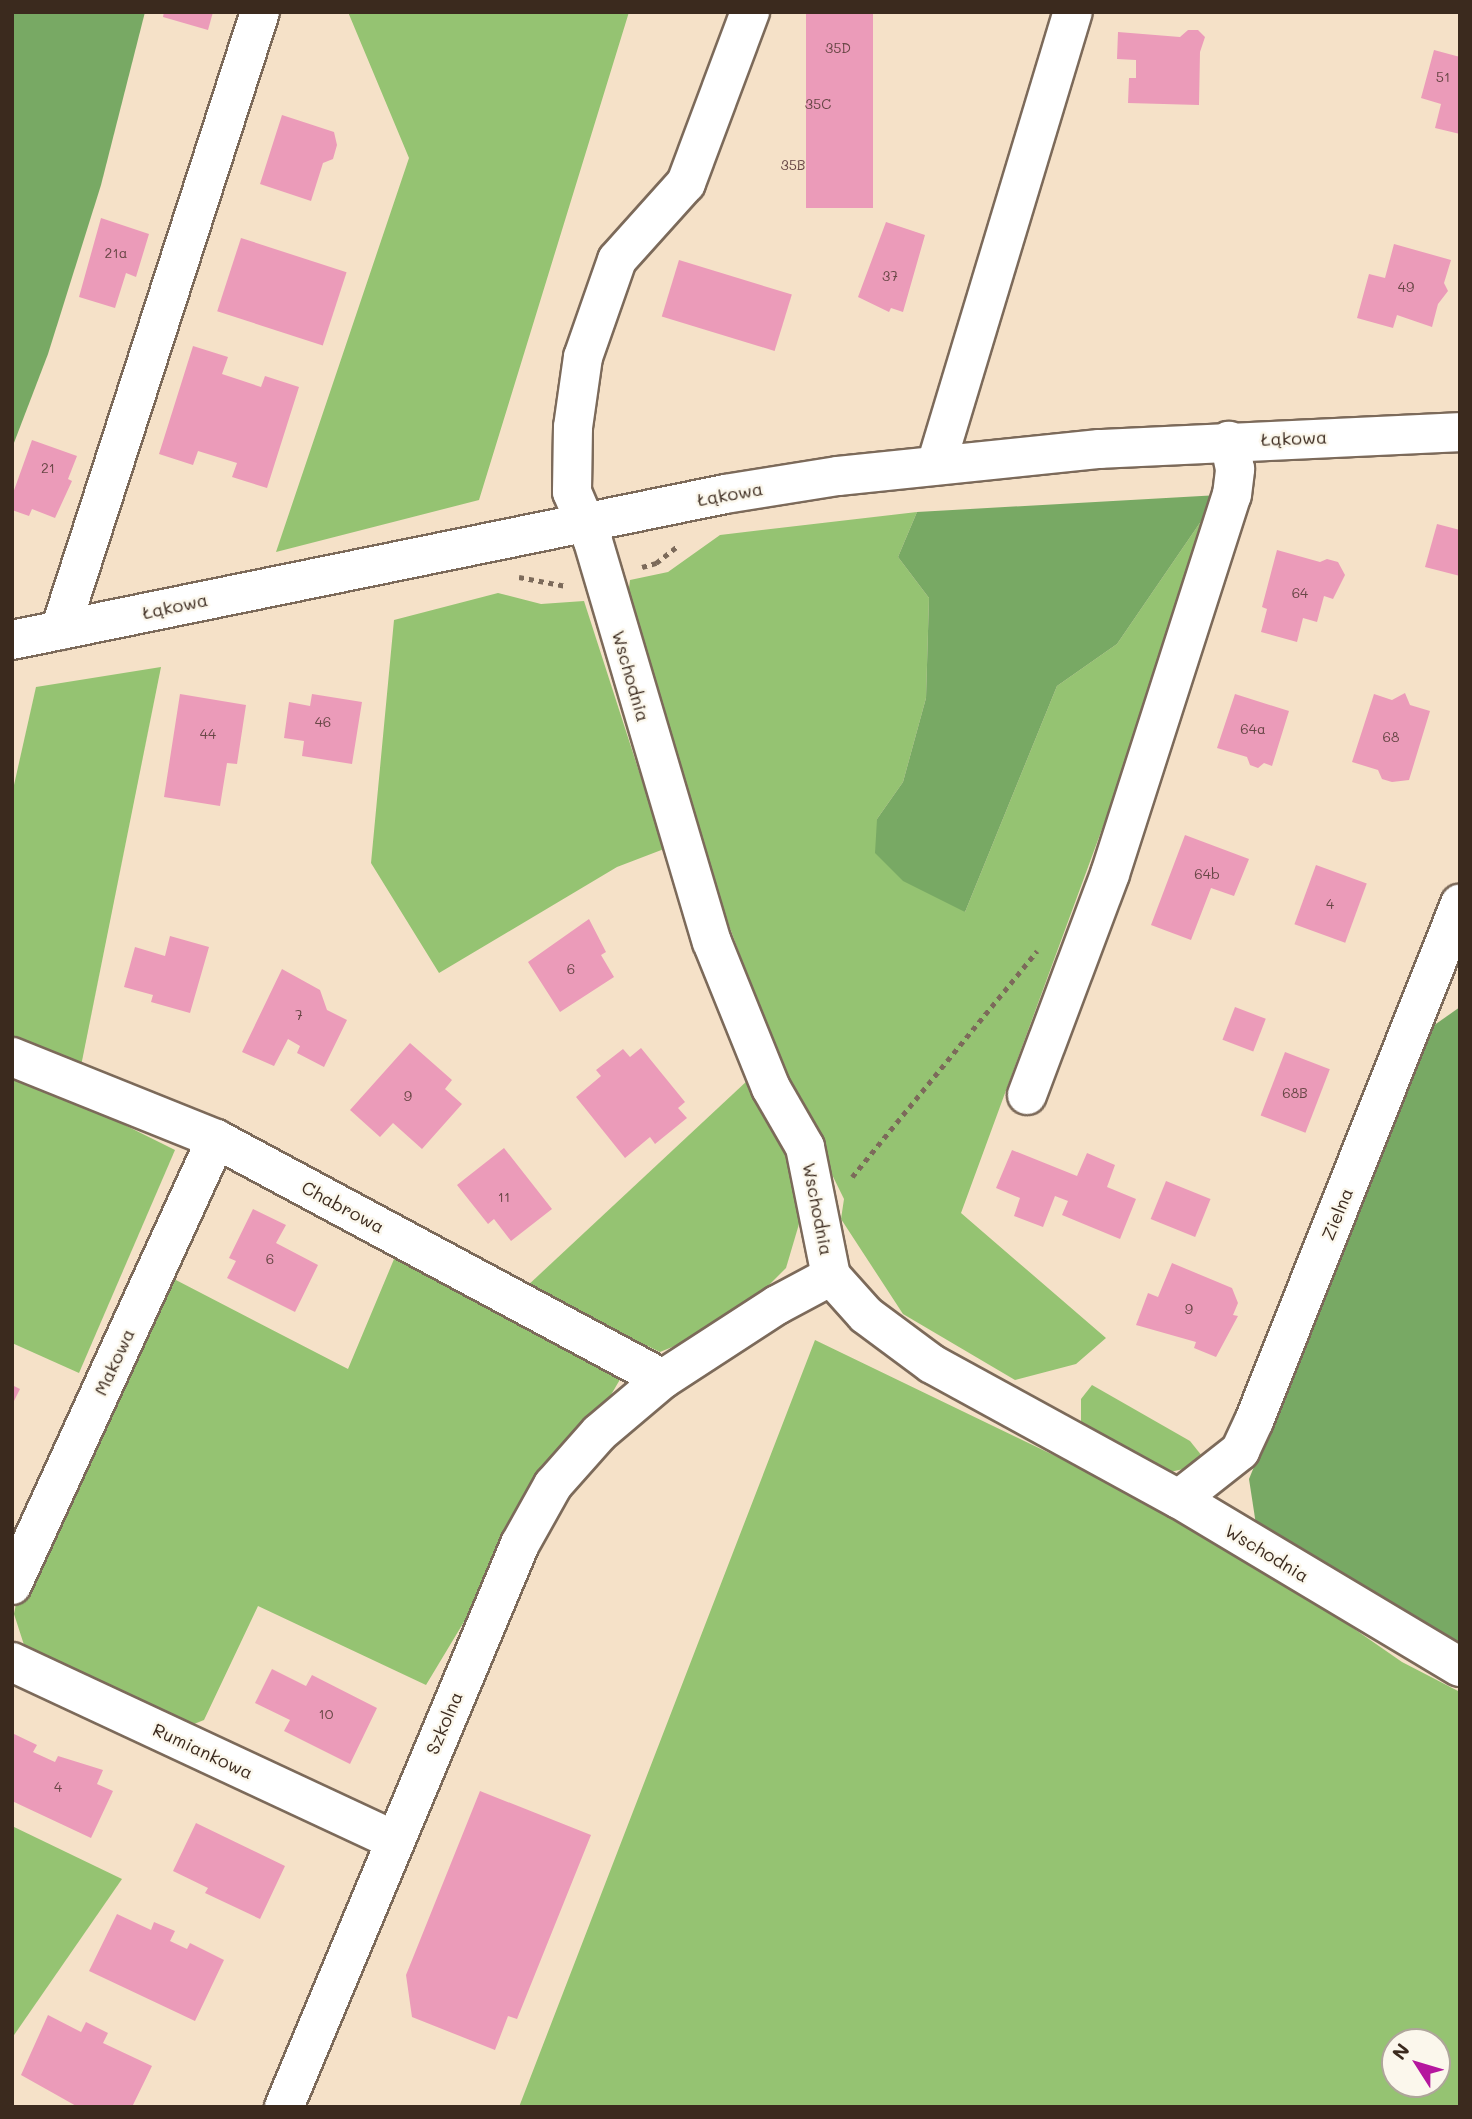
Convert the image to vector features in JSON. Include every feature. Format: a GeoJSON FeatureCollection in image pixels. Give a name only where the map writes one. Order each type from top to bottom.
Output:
{"type":"FeatureCollection","features":[{"type":"Feature","properties":{"kind":"street"},"geometry":{"type":"LineString","coordinates":[[60,630],[260,12]]}},
{"type":"Feature","properties":{"kind":"street","name":"Wschodnia"},"geometry":{"type":"LineString","coordinates":[[750,12],[687,183],[617,260],[583,356],[573,427],[572,492],[585,523],[712,942],[771,1088],[805,1147],[817,1195],[831,1276],[866,1315],[932,1364],[1179,1499],[1460,1667]]}},
{"type":"Feature","properties":{"kind":"street"},"geometry":{"type":"LineString","coordinates":[[936,465],[1073,12]]}},
{"type":"Feature","properties":{"kind":"street","name":"Łąkowa"},"geometry":{"type":"LineString","coordinates":[[12,640],[737,492],[936,465],[1229,441],[1460,432]]}},
{"type":"Feature","properties":{"kind":"street"},"geometry":{"type":"LineString","coordinates":[[1027,1095],[1110,874],[1232,495],[1235,469],[1229,441]]}},
{"type":"Feature","properties":{"kind":"street","name":"Zielna"},"geometry":{"type":"LineString","coordinates":[[1179,1499],[1240,1451],[1448,970],[1460,904]]}},
{"type":"Feature","properties":{"kind":"street","name":"Chabrowa"},"geometry":{"type":"LineString","coordinates":[[12,1057],[216,1139],[663,1379]]}},
{"type":"Feature","properties":{"kind":"street","name":"Makowa"},"geometry":{"type":"LineString","coordinates":[[12,1585],[216,1139]]}},
{"type":"Feature","properties":{"kind":"street","name":"Szkolna"},"geometry":{"type":"LineString","coordinates":[[284,2107],[520,1544],[553,1485],[599,1433],[663,1379],[777,1305],[831,1276]]}},
{"type":"Feature","properties":{"kind":"street","name":"Rumiankowa"},"geometry":{"type":"LineString","coordinates":[[12,1662],[394,1840]]}},
{"type":"Feature","properties":{"kind":"path"},"geometry":{"type":"LineString","coordinates":[[506,575],[568,587],[656,563],[688,537]]}},
{"type":"Feature","properties":{"kind":"path"},"geometry":{"type":"LineString","coordinates":[[817,1195],[851,1178],[1045,943]]}},
{"type":"Feature","properties":{"kind":"green space"},"geometry":{"type":"Polygon","coordinates":[[[12,12],[145,12],[101,185],[48,354],[12,448],[12,12]]]}},
{"type":"Feature","properties":{"kind":"green space"},"geometry":{"type":"Polygon","coordinates":[[[348,12],[629,12],[479,500],[276,552],[409,158],[348,12]]]}},
{"type":"Feature","properties":{"kind":"green space"},"geometry":{"type":"Polygon","coordinates":[[[1219,495],[1149,701],[961,1213],[1106,1338],[1076,1364],[1015,1380],[903,1314],[841,1219],[844,1199],[788,1085],[683,801],[626,613],[630,580],[668,572],[720,535],[917,512],[898,557],[929,598],[926,698],[903,782],[877,819],[965,912],[1057,686],[1117,644],[1219,495]]]}},
{"type":"Feature","properties":{"kind":"green space"},"geometry":{"type":"Polygon","coordinates":[[[1219,495],[1117,644],[1057,686],[965,912],[903,881],[875,853],[877,819],[903,782],[926,698],[929,598],[898,557],[917,512],[1219,495]]]}},
{"type":"Feature","properties":{"kind":"green space"},"geometry":{"type":"Polygon","coordinates":[[[498,593],[541,604],[584,601],[664,849],[617,867],[439,973],[371,863],[394,620],[498,593]]]}},
{"type":"Feature","properties":{"kind":"green space"},"geometry":{"type":"Polygon","coordinates":[[[161,667],[81,1066],[12,1038],[12,794],[36,687],[161,667]]]}},
{"type":"Feature","properties":{"kind":"green space"},"geometry":{"type":"Polygon","coordinates":[[[1460,1007],[1460,1657],[1257,1531],[1249,1479],[1433,1026],[1460,1007]]]}},
{"type":"Feature","properties":{"kind":"green space"},"geometry":{"type":"Polygon","coordinates":[[[12,1069],[175,1150],[79,1373],[12,1343],[12,1069]]]}},
{"type":"Feature","properties":{"kind":"green space"},"geometry":{"type":"Polygon","coordinates":[[[748,1080],[807,1197],[786,1268],[731,1323],[660,1352],[525,1288],[748,1080]]]}},
{"type":"Feature","properties":{"kind":"green space"},"geometry":{"type":"Polygon","coordinates":[[[397,1252],[622,1376],[608,1400],[584,1422],[426,1685],[258,1606],[204,1720],[189,1726],[25,1648],[14,1614],[17,1599],[149,1308],[174,1279],[348,1369],[397,1252]]]}},
{"type":"Feature","properties":{"kind":"green space"},"geometry":{"type":"Polygon","coordinates":[[[815,1340],[1161,1507],[1262,1565],[1402,1662],[1460,1692],[1460,2107],[519,2107],[815,1340]]]}},
{"type":"Feature","properties":{"kind":"green space"},"geometry":{"type":"Polygon","coordinates":[[[1092,1385],[1190,1441],[1202,1456],[1192,1467],[1166,1473],[1090,1432],[1081,1421],[1081,1399],[1092,1385]]]}},
{"type":"Feature","properties":{"kind":"green space"},"geometry":{"type":"Polygon","coordinates":[[[12,1826],[122,1879],[12,2038],[12,1826]]]}},
{"type":"Feature","properties":{"kind":"building"},"geometry":{"type":"Polygon","coordinates":[[[164,12],[213,12],[208,30],[163,17],[164,12]]]}},
{"type":"Feature","properties":{"kind":"building"},"geometry":{"type":"Polygon","coordinates":[[[806,12],[873,12],[873,208],[806,208],[806,12]]]}},
{"type":"Feature","properties":{"kind":"building"},"geometry":{"type":"Polygon","coordinates":[[[1188,30],[1198,30],[1205,37],[1200,52],[1199,105],[1128,103],[1129,78],[1136,78],[1136,60],[1117,59],[1118,32],[1180,37],[1188,30]]]}},
{"type":"Feature","properties":{"kind":"building"},"geometry":{"type":"Polygon","coordinates":[[[1434,50],[1460,57],[1460,134],[1435,128],[1441,104],[1421,98],[1434,50]]]}},
{"type":"Feature","properties":{"kind":"building"},"geometry":{"type":"Polygon","coordinates":[[[282,115],[334,132],[337,145],[333,159],[323,163],[311,201],[260,184],[282,115]]]}},
{"type":"Feature","properties":{"kind":"building"},"geometry":{"type":"Polygon","coordinates":[[[101,218],[149,234],[136,277],[126,273],[115,308],[79,297],[101,218]]]}},
{"type":"Feature","properties":{"kind":"building"},"geometry":{"type":"Polygon","coordinates":[[[886,222],[925,235],[903,312],[891,308],[889,312],[858,297],[886,222]]]}},
{"type":"Feature","properties":{"kind":"building"},"geometry":{"type":"Polygon","coordinates":[[[241,238],[347,272],[323,346],[217,311],[241,238]]]}},
{"type":"Feature","properties":{"kind":"building"},"geometry":{"type":"Polygon","coordinates":[[[1394,244],[1451,260],[1444,283],[1448,291],[1438,304],[1432,327],[1397,315],[1393,328],[1357,318],[1369,274],[1385,278],[1394,244]]]}},
{"type":"Feature","properties":{"kind":"building"},"geometry":{"type":"Polygon","coordinates":[[[679,260],[792,294],[775,351],[662,316],[679,260]]]}},
{"type":"Feature","properties":{"kind":"building"},"geometry":{"type":"Polygon","coordinates":[[[193,346],[228,357],[222,374],[261,387],[265,376],[299,387],[267,488],[232,477],[237,463],[198,451],[193,465],[159,454],[193,346]]]}},
{"type":"Feature","properties":{"kind":"building"},"geometry":{"type":"Polygon","coordinates":[[[32,440],[77,456],[68,479],[72,481],[55,518],[32,509],[29,516],[12,510],[12,496],[32,440]]]}},
{"type":"Feature","properties":{"kind":"building"},"geometry":{"type":"Polygon","coordinates":[[[1437,524],[1460,530],[1460,576],[1425,567],[1437,524]]]}},
{"type":"Feature","properties":{"kind":"building"},"geometry":{"type":"Polygon","coordinates":[[[1277,550],[1320,562],[1327,559],[1338,562],[1345,575],[1333,599],[1324,596],[1317,622],[1303,618],[1297,642],[1261,632],[1267,609],[1262,607],[1277,550]]]}},
{"type":"Feature","properties":{"kind":"building"},"geometry":{"type":"Polygon","coordinates":[[[1405,693],[1410,705],[1430,711],[1409,780],[1392,782],[1382,779],[1378,770],[1352,762],[1374,694],[1392,700],[1405,693]]]}},
{"type":"Feature","properties":{"kind":"building"},"geometry":{"type":"Polygon","coordinates":[[[180,694],[246,705],[237,764],[227,763],[220,806],[164,797],[180,694]]]}},
{"type":"Feature","properties":{"kind":"building"},"geometry":{"type":"Polygon","coordinates":[[[312,694],[362,702],[352,764],[302,756],[304,741],[284,738],[289,702],[310,706],[312,694]]]}},
{"type":"Feature","properties":{"kind":"building"},"geometry":{"type":"Polygon","coordinates":[[[1235,694],[1289,711],[1272,766],[1264,763],[1258,768],[1250,765],[1247,757],[1217,748],[1235,694]]]}},
{"type":"Feature","properties":{"kind":"building"},"geometry":{"type":"Polygon","coordinates":[[[1185,835],[1249,859],[1234,896],[1211,888],[1191,940],[1151,925],[1185,835]]]}},
{"type":"Feature","properties":{"kind":"building"},"geometry":{"type":"Polygon","coordinates":[[[1316,865],[1367,883],[1345,943],[1294,924],[1316,865]]]}},
{"type":"Feature","properties":{"kind":"building"},"geometry":{"type":"Polygon","coordinates":[[[589,919],[606,952],[601,955],[614,977],[560,1012],[528,962],[589,919]]]}},
{"type":"Feature","properties":{"kind":"building"},"geometry":{"type":"Polygon","coordinates":[[[170,936],[209,947],[190,1013],[151,1002],[153,995],[124,987],[135,947],[165,956],[170,936]]]}},
{"type":"Feature","properties":{"kind":"building"},"geometry":{"type":"Polygon","coordinates":[[[282,969],[320,990],[327,1010],[347,1020],[324,1067],[297,1053],[300,1046],[288,1039],[274,1066],[242,1052],[282,969]]]}},
{"type":"Feature","properties":{"kind":"building"},"geometry":{"type":"Polygon","coordinates":[[[1235,1007],[1266,1019],[1253,1052],[1222,1040],[1235,1007]]]}},
{"type":"Feature","properties":{"kind":"building"},"geometry":{"type":"Polygon","coordinates":[[[410,1043],[452,1080],[445,1089],[462,1104],[422,1149],[393,1123],[380,1137],[350,1110],[410,1043]]]}},
{"type":"Feature","properties":{"kind":"building"},"geometry":{"type":"Polygon","coordinates":[[[641,1048],[685,1102],[678,1108],[687,1118],[655,1144],[650,1137],[625,1158],[576,1097],[601,1076],[596,1070],[623,1049],[630,1057],[641,1048]]]}},
{"type":"Feature","properties":{"kind":"building"},"geometry":{"type":"Polygon","coordinates":[[[1285,1052],[1330,1069],[1305,1133],[1261,1115],[1285,1052]]]}},
{"type":"Feature","properties":{"kind":"building"},"geometry":{"type":"Polygon","coordinates":[[[504,1148],[552,1209],[511,1241],[494,1219],[488,1224],[457,1185],[504,1148]]]}},
{"type":"Feature","properties":{"kind":"building"},"geometry":{"type":"Polygon","coordinates":[[[1012,1150],[1077,1176],[1087,1153],[1115,1165],[1107,1187],[1136,1199],[1120,1239],[1062,1215],[1068,1201],[1055,1196],[1043,1227],[1014,1216],[1020,1198],[996,1188],[1012,1150]]]}},
{"type":"Feature","properties":{"kind":"building"},"geometry":{"type":"Polygon","coordinates":[[[1166,1181],[1211,1199],[1195,1237],[1151,1219],[1166,1181]]]}},
{"type":"Feature","properties":{"kind":"building"},"geometry":{"type":"Polygon","coordinates":[[[253,1209],[286,1225],[276,1243],[318,1265],[295,1312],[227,1278],[236,1261],[229,1258],[253,1209]]]}},
{"type":"Feature","properties":{"kind":"building"},"geometry":{"type":"Polygon","coordinates":[[[1172,1263],[1232,1288],[1238,1303],[1233,1315],[1238,1316],[1216,1357],[1194,1348],[1196,1342],[1136,1325],[1148,1293],[1158,1297],[1172,1263]]]}},
{"type":"Feature","properties":{"kind":"building"},"geometry":{"type":"Polygon","coordinates":[[[12,1385],[20,1389],[12,1405],[12,1385]]]}},
{"type":"Feature","properties":{"kind":"building"},"geometry":{"type":"Polygon","coordinates":[[[272,1669],[306,1686],[312,1675],[377,1708],[350,1764],[284,1731],[290,1720],[255,1703],[272,1669]]]}},
{"type":"Feature","properties":{"kind":"building"},"geometry":{"type":"Polygon","coordinates":[[[12,1733],[37,1745],[33,1752],[55,1762],[58,1756],[103,1770],[97,1784],[113,1791],[91,1838],[12,1801],[12,1733]]]}},
{"type":"Feature","properties":{"kind":"building"},"geometry":{"type":"Polygon","coordinates":[[[480,1791],[591,1835],[517,2019],[508,2016],[495,2050],[412,2017],[406,1975],[480,1791]]]}},
{"type":"Feature","properties":{"kind":"building"},"geometry":{"type":"Polygon","coordinates":[[[196,1823],[285,1866],[260,1919],[205,1893],[208,1888],[173,1871],[196,1823]]]}},
{"type":"Feature","properties":{"kind":"building"},"geometry":{"type":"Polygon","coordinates":[[[117,1914],[151,1930],[154,1922],[175,1931],[170,1941],[187,1949],[190,1943],[224,1960],[195,2021],[89,1971],[117,1914]]]}},
{"type":"Feature","properties":{"kind":"building"},"geometry":{"type":"Polygon","coordinates":[[[48,2015],[81,2032],[86,2022],[108,2033],[103,2043],[152,2066],[132,2107],[78,2107],[21,2075],[48,2015]]]}}]}
